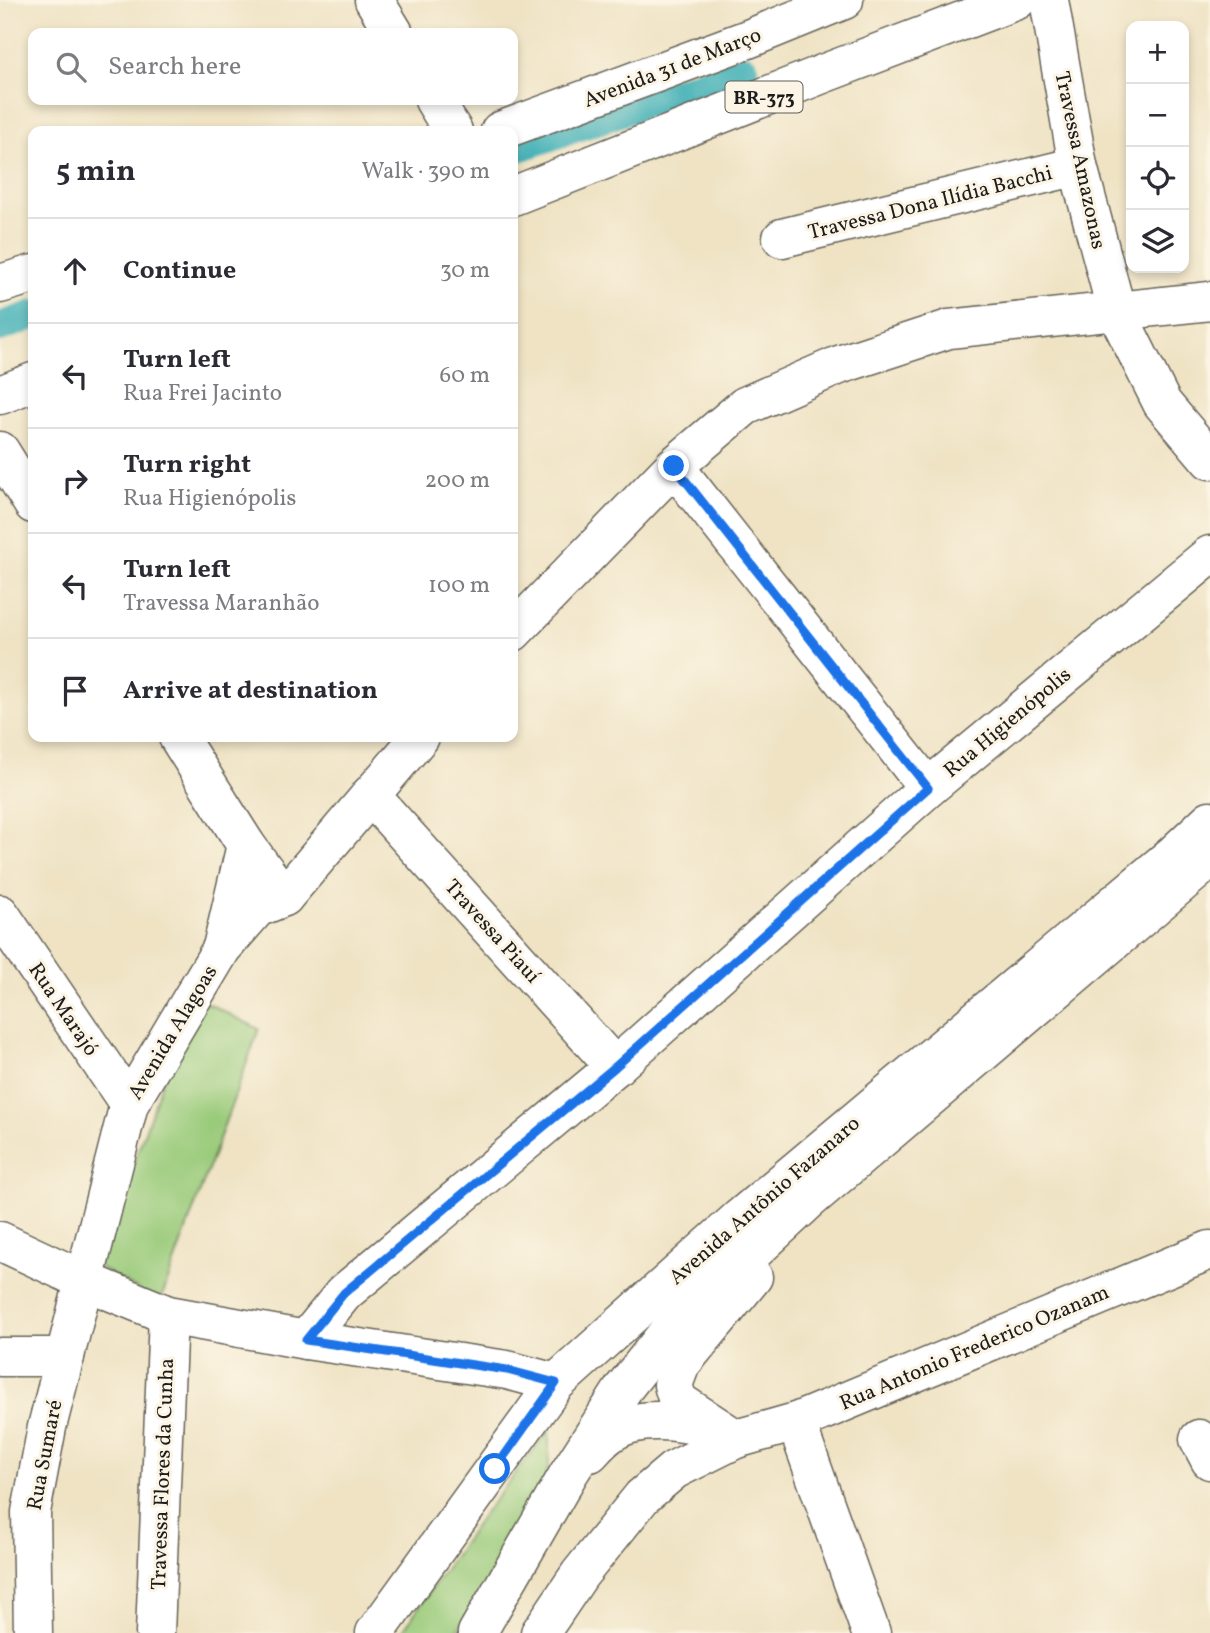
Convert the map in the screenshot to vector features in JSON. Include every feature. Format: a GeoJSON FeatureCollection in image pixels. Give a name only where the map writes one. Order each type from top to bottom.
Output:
{"type":"FeatureCollection","features":[{"type":"Feature","properties":{"kind":"street"},"geometry":{"type":"LineString","coordinates":[[374,0],[391,28]]}},
{"type":"Feature","properties":{"kind":"street","name":"BR-373"},"geometry":{"type":"LineString","coordinates":[[518,195],[1017,0]]}},
{"type":"Feature","properties":{"kind":"street","name":"Travessa Amazonas"},"geometry":{"type":"LineString","coordinates":[[1049,0],[1078,166],[1117,313],[1162,403],[1210,460]]}},
{"type":"Feature","properties":{"kind":"street","name":"Avenida 31 de Março"},"geometry":{"type":"LineString","coordinates":[[513,126],[748,39],[818,4]]}},
{"type":"Feature","properties":{"kind":"street"},"geometry":{"type":"LineString","coordinates":[[437,105],[450,126]]}},
{"type":"Feature","properties":{"kind":"street","name":"Travessa Dona Ilídia Bacchi"},"geometry":{"type":"LineString","coordinates":[[782,238],[1078,166]]}},
{"type":"Feature","properties":{"kind":"street"},"geometry":{"type":"LineString","coordinates":[[0,284],[28,276]]}},
{"type":"Feature","properties":{"kind":"street"},"geometry":{"type":"LineString","coordinates":[[518,627],[674,466],[745,406],[839,365],[949,330],[1210,301]]}},
{"type":"Feature","properties":{"kind":"street"},"geometry":{"type":"LineString","coordinates":[[0,395],[28,384]]}},
{"type":"Feature","properties":{"kind":"street"},"geometry":{"type":"LineString","coordinates":[[0,451],[28,496]]}},
{"type":"Feature","properties":{"kind":"street"},"geometry":{"type":"LineString","coordinates":[[674,466],[928,788]]}},
{"type":"Feature","properties":{"kind":"street","name":"Rua Higienópolis"},"geometry":{"type":"LineString","coordinates":[[306,1340],[344,1293],[615,1067],[928,788],[1210,555]]}},
{"type":"Feature","properties":{"kind":"street"},"geometry":{"type":"LineString","coordinates":[[181,742],[246,845],[284,897],[416,742]]}},
{"type":"Feature","properties":{"kind":"street","name":"Travessa Piauí"},"geometry":{"type":"LineString","coordinates":[[370,794],[615,1067]]}},
{"type":"Feature","properties":{"kind":"street","name":"Avenida Antônio Fazanaro"},"geometry":{"type":"LineString","coordinates":[[375,1633],[556,1383],[741,1217],[1174,854],[1210,820]]}},
{"type":"Feature","properties":{"kind":"street","name":"Avenida Alagoas"},"geometry":{"type":"LineString","coordinates":[[222,948],[246,845]]}},
{"type":"Feature","properties":{"kind":"street","name":"Avenida Antônio Fazanaro"},"geometry":{"type":"LineString","coordinates":[[477,1633],[569,1473],[623,1389],[673,1326],[808,1201],[1210,859]]}},
{"type":"Feature","properties":{"kind":"street","name":"Avenida Alagoas"},"geometry":{"type":"LineString","coordinates":[[83,1280],[128,1104],[222,948],[257,908],[284,897]]}},
{"type":"Feature","properties":{"kind":"street","name":"Rua Marajó"},"geometry":{"type":"LineString","coordinates":[[0,914],[128,1104]]}},
{"type":"Feature","properties":{"kind":"street"},"geometry":{"type":"LineString","coordinates":[[736,1439],[678,1401],[673,1385],[681,1364],[761,1267],[808,1201]]}},
{"type":"Feature","properties":{"kind":"street"},"geometry":{"type":"LineString","coordinates":[[0,1241],[83,1280],[168,1315],[306,1340],[507,1370],[556,1383],[564,1412],[569,1473]]}},
{"type":"Feature","properties":{"kind":"street","name":"Rua Antonio Frederico Ozanam"},"geometry":{"type":"LineString","coordinates":[[545,1629],[580,1574],[642,1497],[674,1470],[736,1439],[796,1422],[1210,1250]]}},
{"type":"Feature","properties":{"kind":"street","name":"Rua Sumaré"},"geometry":{"type":"LineString","coordinates":[[33,1633],[31,1512],[47,1427],[83,1280]]}},
{"type":"Feature","properties":{"kind":"street","name":"Travessa Flores da Cunha"},"geometry":{"type":"LineString","coordinates":[[155,1633],[168,1315]]}},
{"type":"Feature","properties":{"kind":"street"},"geometry":{"type":"LineString","coordinates":[[0,1357],[65,1357]]}},
{"type":"Feature","properties":{"kind":"street"},"geometry":{"type":"LineString","coordinates":[[569,1473],[611,1433],[640,1423],[673,1422],[695,1425],[736,1439]]}},
{"type":"Feature","properties":{"kind":"street"},"geometry":{"type":"LineString","coordinates":[[796,1422],[871,1633]]}},
{"type":"Feature","properties":{"kind":"green space"},"geometry":{"type":"Polygon","coordinates":[[[193,996],[259,1029],[160,1302],[97,1266],[193,996]]]}},
{"type":"Feature","properties":{"kind":"green space"},"geometry":{"type":"Polygon","coordinates":[[[549,1431],[549,1465],[545,1479],[456,1633],[401,1633],[482,1516],[549,1431]]]}},
{"type":"Feature","properties":{"kind":"waterway"},"geometry":{"type":"LineString","coordinates":[[518,147],[744,69]]}},
{"type":"Feature","properties":{"kind":"waterway"},"geometry":{"type":"LineString","coordinates":[[0,327],[28,317]]}},
{"type":"Feature","properties":{"kind":"route"},"geometry":{"type":"LineString","coordinates":[[495,1469],[556,1383],[507,1370],[306,1340],[344,1293],[615,1067],[928,788],[674,466]]}}]}
